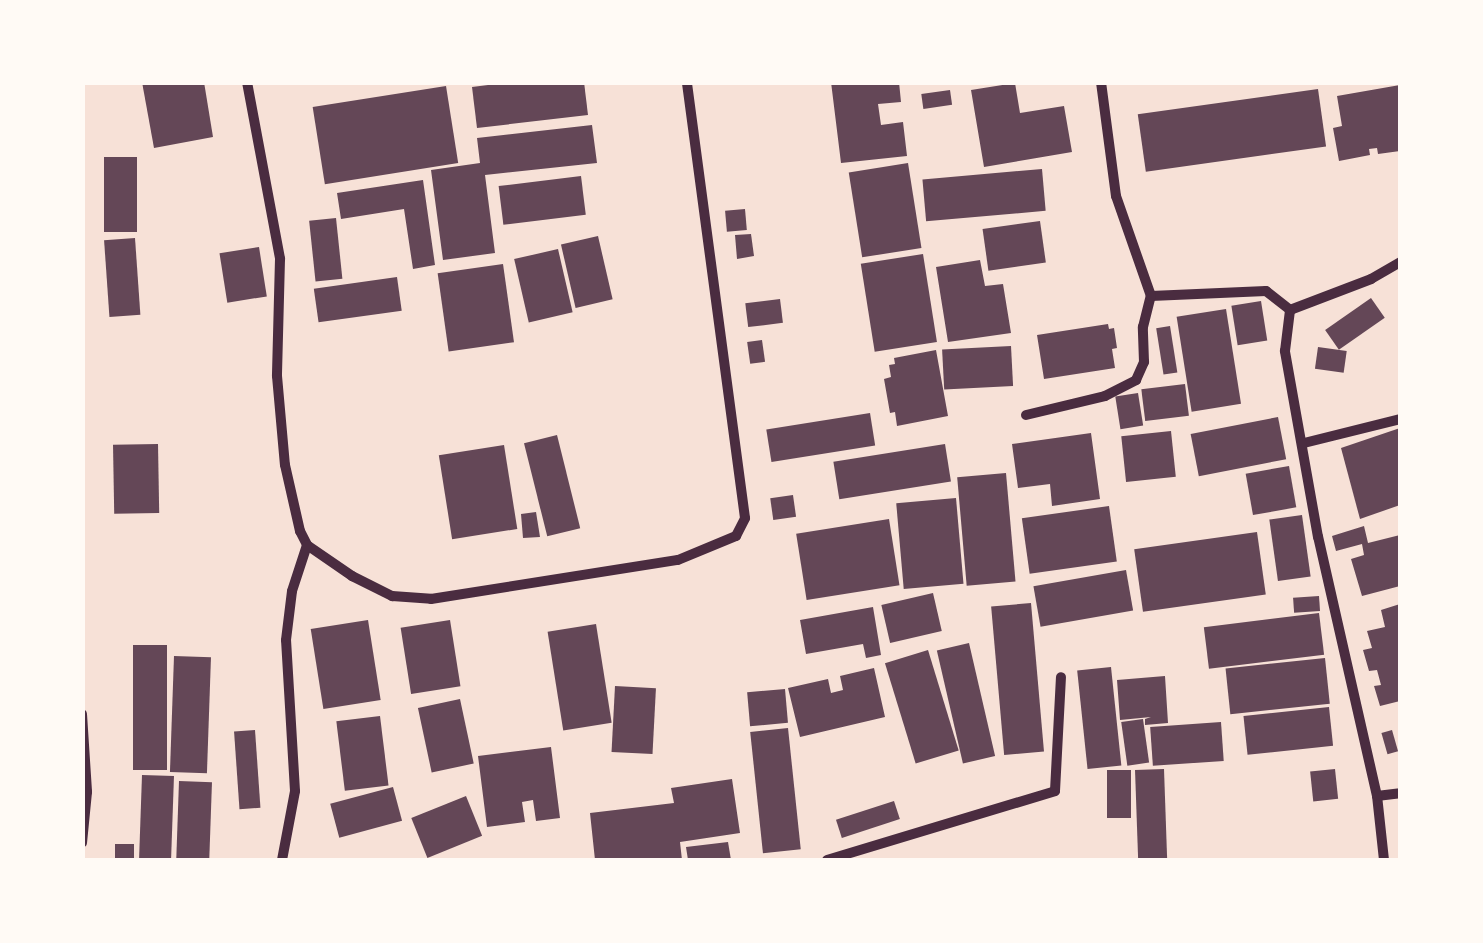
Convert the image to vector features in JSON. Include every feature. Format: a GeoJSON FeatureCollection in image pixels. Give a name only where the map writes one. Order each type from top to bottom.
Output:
{"type":"FeatureCollection","features":[{"type":"Feature","properties":{"kind":"street"},"geometry":{"type":"LineString","coordinates":[[246,82],[280,259],[278,376],[285,466],[307,545],[292,591],[286,640],[295,791],[282,860]]}},
{"type":"Feature","properties":{"kind":"street"},"geometry":{"type":"LineString","coordinates":[[307,545],[352,576],[392,596],[431,598],[678,560],[736,536],[745,518],[744,487],[687,82]]}},
{"type":"Feature","properties":{"kind":"street"},"geometry":{"type":"LineString","coordinates":[[1026,415],[1105,396],[1136,380],[1144,362],[1144,327],[1151,296],[1116,196],[1101,82]]}},
{"type":"Feature","properties":{"kind":"street"},"geometry":{"type":"LineString","coordinates":[[1290,310],[1370,279],[1400,262]]}},
{"type":"Feature","properties":{"kind":"street"},"geometry":{"type":"LineString","coordinates":[[1151,296],[1266,291],[1290,310]]}},
{"type":"Feature","properties":{"kind":"street"},"geometry":{"type":"LineString","coordinates":[[1290,310],[1285,351],[1318,537],[1377,796],[1384,860]]}},
{"type":"Feature","properties":{"kind":"street"},"geometry":{"type":"LineString","coordinates":[[1304,443],[1400,419]]}},
{"type":"Feature","properties":{"kind":"street"},"geometry":{"type":"LineString","coordinates":[[827,860],[1055,791],[1061,677]]}},
{"type":"Feature","properties":{"kind":"street"},"geometry":{"type":"LineString","coordinates":[[82,714],[88,792],[82,843]]}},
{"type":"Feature","properties":{"kind":"street"},"geometry":{"type":"LineString","coordinates":[[1377,796],[1400,794]]}},
{"type":"Feature","properties":{"kind":"building"},"geometry":{"type":"Polygon","coordinates":[[[142,82],[204,82],[213,137],[154,148],[142,82]]]}},
{"type":"Feature","properties":{"kind":"building"},"geometry":{"type":"Polygon","coordinates":[[[513,82],[584,82],[588,115],[477,128],[472,87],[513,82]]]}},
{"type":"Feature","properties":{"kind":"building"},"geometry":{"type":"Polygon","coordinates":[[[831,82],[899,82],[901,102],[878,104],[881,125],[903,122],[907,156],[841,163],[831,82]]]}},
{"type":"Feature","properties":{"kind":"building"},"geometry":{"type":"Polygon","coordinates":[[[1015,83],[1020,113],[1064,106],[1072,152],[984,167],[971,90],[1015,83]]]}},
{"type":"Feature","properties":{"kind":"building"},"geometry":{"type":"Polygon","coordinates":[[[1400,85],[1400,151],[1378,154],[1377,148],[1369,149],[1370,155],[1339,161],[1333,128],[1342,126],[1337,96],[1400,85]]]}},
{"type":"Feature","properties":{"kind":"building"},"geometry":{"type":"Polygon","coordinates":[[[446,86],[458,163],[325,184],[313,107],[446,86]]]}},
{"type":"Feature","properties":{"kind":"building"},"geometry":{"type":"Polygon","coordinates":[[[1318,89],[1326,146],[1146,172],[1138,114],[1318,89]]]}},
{"type":"Feature","properties":{"kind":"building"},"geometry":{"type":"Polygon","coordinates":[[[950,90],[952,105],[923,109],[921,94],[950,90]]]}},
{"type":"Feature","properties":{"kind":"building"},"geometry":{"type":"Polygon","coordinates":[[[592,125],[597,163],[485,175],[495,253],[443,260],[431,170],[480,163],[477,138],[592,125]]]}},
{"type":"Feature","properties":{"kind":"building"},"geometry":{"type":"Polygon","coordinates":[[[104,157],[137,157],[137,232],[104,232],[104,157]]]}},
{"type":"Feature","properties":{"kind":"building"},"geometry":{"type":"Polygon","coordinates":[[[908,163],[921,248],[862,257],[849,172],[908,163]]]}},
{"type":"Feature","properties":{"kind":"building"},"geometry":{"type":"Polygon","coordinates":[[[1042,169],[1046,211],[926,221],[922,179],[1042,169]]]}},
{"type":"Feature","properties":{"kind":"building"},"geometry":{"type":"Polygon","coordinates":[[[581,176],[586,215],[503,225],[499,186],[581,176]]]}},
{"type":"Feature","properties":{"kind":"building"},"geometry":{"type":"Polygon","coordinates":[[[423,180],[435,265],[413,269],[404,209],[341,219],[337,193],[423,180]]]}},
{"type":"Feature","properties":{"kind":"building"},"geometry":{"type":"Polygon","coordinates":[[[745,209],[747,230],[727,232],[725,211],[745,209]]]}},
{"type":"Feature","properties":{"kind":"building"},"geometry":{"type":"Polygon","coordinates":[[[336,218],[342,279],[316,281],[309,221],[336,218]]]}},
{"type":"Feature","properties":{"kind":"building"},"geometry":{"type":"Polygon","coordinates":[[[1040,221],[1046,263],[988,271],[983,229],[1040,221]]]}},
{"type":"Feature","properties":{"kind":"building"},"geometry":{"type":"Polygon","coordinates":[[[751,234],[754,256],[737,259],[735,235],[751,234]]]}},
{"type":"Feature","properties":{"kind":"building"},"geometry":{"type":"Polygon","coordinates":[[[598,236],[613,299],[576,308],[561,245],[598,236]]]}},
{"type":"Feature","properties":{"kind":"building"},"geometry":{"type":"Polygon","coordinates":[[[135,238],[140,315],[109,317],[104,240],[135,238]]]}},
{"type":"Feature","properties":{"kind":"building"},"geometry":{"type":"Polygon","coordinates":[[[259,247],[267,296],[227,303],[219,253],[259,247]]]}},
{"type":"Feature","properties":{"kind":"building"},"geometry":{"type":"Polygon","coordinates":[[[558,249],[573,312],[529,322],[514,259],[558,249]]]}},
{"type":"Feature","properties":{"kind":"building"},"geometry":{"type":"Polygon","coordinates":[[[923,254],[937,342],[875,352],[861,264],[923,254]]]}},
{"type":"Feature","properties":{"kind":"building"},"geometry":{"type":"Polygon","coordinates":[[[980,260],[985,286],[1003,284],[1011,333],[948,342],[936,267],[980,260]]]}},
{"type":"Feature","properties":{"kind":"building"},"geometry":{"type":"Polygon","coordinates":[[[503,264],[514,342],[449,351],[438,273],[503,264]]]}},
{"type":"Feature","properties":{"kind":"building"},"geometry":{"type":"Polygon","coordinates":[[[397,277],[402,311],[319,322],[314,289],[397,277]]]}},
{"type":"Feature","properties":{"kind":"building"},"geometry":{"type":"Polygon","coordinates":[[[1371,298],[1385,318],[1339,350],[1325,330],[1371,298]]]}},
{"type":"Feature","properties":{"kind":"building"},"geometry":{"type":"Polygon","coordinates":[[[780,299],[783,323],[748,327],[745,303],[780,299]]]}},
{"type":"Feature","properties":{"kind":"building"},"geometry":{"type":"Polygon","coordinates":[[[1261,301],[1267,341],[1238,345],[1231,306],[1261,301]]]}},
{"type":"Feature","properties":{"kind":"building"},"geometry":{"type":"Polygon","coordinates":[[[1226,309],[1241,404],[1192,412],[1177,317],[1226,309]]]}},
{"type":"Feature","properties":{"kind":"building"},"geometry":{"type":"Polygon","coordinates":[[[1108,324],[1109,329],[1114,328],[1115,368],[1044,379],[1037,335],[1108,324]]]}},
{"type":"Feature","properties":{"kind":"building"},"geometry":{"type":"Polygon","coordinates":[[[1170,326],[1177,372],[1164,375],[1156,328],[1170,326]]]}},
{"type":"Feature","properties":{"kind":"building"},"geometry":{"type":"Polygon","coordinates":[[[762,340],[765,362],[750,364],[747,342],[762,340]]]}},
{"type":"Feature","properties":{"kind":"building"},"geometry":{"type":"Polygon","coordinates":[[[1011,346],[1013,386],[944,390],[942,350],[1011,346]]]}},
{"type":"Feature","properties":{"kind":"building"},"geometry":{"type":"Polygon","coordinates":[[[1318,347],[1347,351],[1344,373],[1315,369],[1318,347]]]}},
{"type":"Feature","properties":{"kind":"building"},"geometry":{"type":"Polygon","coordinates":[[[936,350],[948,416],[897,426],[895,412],[890,413],[884,379],[891,377],[889,365],[895,364],[894,358],[936,350]]]}},
{"type":"Feature","properties":{"kind":"building"},"geometry":{"type":"Polygon","coordinates":[[[1185,384],[1189,416],[1145,421],[1141,389],[1185,384]]]}},
{"type":"Feature","properties":{"kind":"building"},"geometry":{"type":"Polygon","coordinates":[[[1138,393],[1143,426],[1120,429],[1115,397],[1138,393]]]}},
{"type":"Feature","properties":{"kind":"building"},"geometry":{"type":"Polygon","coordinates":[[[870,413],[875,446],[771,462],[766,429],[870,413]]]}},
{"type":"Feature","properties":{"kind":"building"},"geometry":{"type":"Polygon","coordinates":[[[1278,417],[1286,459],[1199,476],[1191,434],[1278,417]]]}},
{"type":"Feature","properties":{"kind":"building"},"geometry":{"type":"Polygon","coordinates":[[[1400,428],[1400,505],[1360,519],[1341,448],[1400,428]]]}},
{"type":"Feature","properties":{"kind":"building"},"geometry":{"type":"Polygon","coordinates":[[[1171,431],[1176,477],[1126,482],[1121,436],[1171,431]]]}},
{"type":"Feature","properties":{"kind":"building"},"geometry":{"type":"Polygon","coordinates":[[[1091,433],[1100,499],[1052,506],[1050,484],[1018,488],[1012,444],[1091,433]]]}},
{"type":"Feature","properties":{"kind":"building"},"geometry":{"type":"Polygon","coordinates":[[[557,435],[580,528],[547,536],[524,443],[557,435]]]}},
{"type":"Feature","properties":{"kind":"building"},"geometry":{"type":"Polygon","coordinates":[[[158,444],[159,513],[114,514],[113,445],[158,444]]]}},
{"type":"Feature","properties":{"kind":"building"},"geometry":{"type":"Polygon","coordinates":[[[945,444],[951,482],[839,499],[833,462],[945,444]]]}},
{"type":"Feature","properties":{"kind":"building"},"geometry":{"type":"Polygon","coordinates":[[[504,445],[517,529],[452,539],[439,455],[504,445]]]}},
{"type":"Feature","properties":{"kind":"building"},"geometry":{"type":"Polygon","coordinates":[[[1289,466],[1296,507],[1253,515],[1246,474],[1289,466]]]}},
{"type":"Feature","properties":{"kind":"building"},"geometry":{"type":"Polygon","coordinates":[[[1006,473],[1015,582],[967,586],[957,477],[1006,473]]]}},
{"type":"Feature","properties":{"kind":"building"},"geometry":{"type":"Polygon","coordinates":[[[793,495],[796,517],[773,520],[770,498],[793,495]]]}},
{"type":"Feature","properties":{"kind":"building"},"geometry":{"type":"Polygon","coordinates":[[[956,498],[963,584],[904,589],[896,503],[956,498]]]}},
{"type":"Feature","properties":{"kind":"building"},"geometry":{"type":"Polygon","coordinates":[[[1109,506],[1117,561],[1030,574],[1022,518],[1109,506]]]}},
{"type":"Feature","properties":{"kind":"building"},"geometry":{"type":"Polygon","coordinates":[[[536,512],[540,537],[523,538],[521,514],[536,512]]]}},
{"type":"Feature","properties":{"kind":"building"},"geometry":{"type":"Polygon","coordinates":[[[1302,515],[1311,576],[1278,581],[1269,520],[1302,515]]]}},
{"type":"Feature","properties":{"kind":"building"},"geometry":{"type":"Polygon","coordinates":[[[889,519],[899,585],[807,600],[796,534],[889,519]]]}},
{"type":"Feature","properties":{"kind":"building"},"geometry":{"type":"Polygon","coordinates":[[[1364,526],[1368,543],[1400,535],[1400,586],[1362,596],[1351,559],[1364,555],[1362,544],[1336,551],[1332,536],[1364,526]]]}},
{"type":"Feature","properties":{"kind":"building"},"geometry":{"type":"Polygon","coordinates":[[[1257,532],[1266,594],[1143,612],[1134,549],[1257,532]]]}},
{"type":"Feature","properties":{"kind":"building"},"geometry":{"type":"Polygon","coordinates":[[[1126,570],[1133,610],[1041,627],[1033,586],[1126,570]]]}},
{"type":"Feature","properties":{"kind":"building"},"geometry":{"type":"Polygon","coordinates":[[[933,593],[942,631],[890,643],[881,605],[933,593]]]}},
{"type":"Feature","properties":{"kind":"building"},"geometry":{"type":"Polygon","coordinates":[[[1319,596],[1320,611],[1294,613],[1293,598],[1319,596]]]}},
{"type":"Feature","properties":{"kind":"building"},"geometry":{"type":"Polygon","coordinates":[[[1031,603],[1044,751],[1004,755],[991,606],[1031,603]]]}},
{"type":"Feature","properties":{"kind":"building"},"geometry":{"type":"Polygon","coordinates":[[[1400,604],[1400,701],[1380,706],[1374,686],[1381,685],[1377,670],[1369,671],[1363,650],[1372,648],[1367,631],[1385,627],[1381,610],[1400,604]]]}},
{"type":"Feature","properties":{"kind":"building"},"geometry":{"type":"Polygon","coordinates":[[[873,607],[881,655],[866,658],[863,644],[806,654],[800,620],[873,607]]]}},
{"type":"Feature","properties":{"kind":"building"},"geometry":{"type":"Polygon","coordinates":[[[1319,613],[1324,655],[1209,669],[1204,627],[1319,613]]]}},
{"type":"Feature","properties":{"kind":"building"},"geometry":{"type":"Polygon","coordinates":[[[368,620],[381,700],[323,709],[311,629],[368,620]]]}},
{"type":"Feature","properties":{"kind":"building"},"geometry":{"type":"Polygon","coordinates":[[[450,620],[460,686],[411,694],[401,628],[450,620]]]}},
{"type":"Feature","properties":{"kind":"building"},"geometry":{"type":"Polygon","coordinates":[[[596,624],[612,723],[563,730],[548,632],[596,624]]]}},
{"type":"Feature","properties":{"kind":"building"},"geometry":{"type":"Polygon","coordinates":[[[969,643],[995,756],[963,763],[937,650],[969,643]]]}},
{"type":"Feature","properties":{"kind":"building"},"geometry":{"type":"Polygon","coordinates":[[[133,645],[167,645],[167,770],[133,770],[133,645]]]}},
{"type":"Feature","properties":{"kind":"building"},"geometry":{"type":"Polygon","coordinates":[[[928,650],[959,750],[916,764],[885,663],[928,650]]]}},
{"type":"Feature","properties":{"kind":"building"},"geometry":{"type":"Polygon","coordinates":[[[174,656],[211,657],[207,773],[170,772],[174,656]]]}},
{"type":"Feature","properties":{"kind":"building"},"geometry":{"type":"Polygon","coordinates":[[[1325,658],[1330,704],[1230,714],[1226,668],[1325,658]]]}},
{"type":"Feature","properties":{"kind":"building"},"geometry":{"type":"Polygon","coordinates":[[[1111,667],[1121,765],[1088,769],[1077,671],[1111,667]]]}},
{"type":"Feature","properties":{"kind":"building"},"geometry":{"type":"Polygon","coordinates":[[[874,668],[885,717],[800,737],[788,688],[828,679],[831,693],[843,690],[840,676],[874,668]]]}},
{"type":"Feature","properties":{"kind":"building"},"geometry":{"type":"Polygon","coordinates":[[[1165,676],[1168,723],[1145,725],[1145,719],[1151,717],[1120,720],[1117,680],[1165,676]]]}},
{"type":"Feature","properties":{"kind":"building"},"geometry":{"type":"Polygon","coordinates":[[[615,686],[656,688],[652,754],[612,752],[615,686]]]}},
{"type":"Feature","properties":{"kind":"building"},"geometry":{"type":"Polygon","coordinates":[[[785,689],[788,723],[750,726],[747,692],[785,689]]]}},
{"type":"Feature","properties":{"kind":"building"},"geometry":{"type":"Polygon","coordinates":[[[460,699],[474,764],[432,772],[418,708],[460,699]]]}},
{"type":"Feature","properties":{"kind":"building"},"geometry":{"type":"Polygon","coordinates":[[[1329,707],[1333,746],[1248,755],[1243,716],[1329,707]]]}},
{"type":"Feature","properties":{"kind":"building"},"geometry":{"type":"Polygon","coordinates":[[[380,716],[389,785],[345,791],[336,721],[380,716]]]}},
{"type":"Feature","properties":{"kind":"building"},"geometry":{"type":"Polygon","coordinates":[[[1143,719],[1149,763],[1127,766],[1121,722],[1143,719]]]}},
{"type":"Feature","properties":{"kind":"building"},"geometry":{"type":"Polygon","coordinates":[[[1221,722],[1224,761],[1153,766],[1150,727],[1221,722]]]}},
{"type":"Feature","properties":{"kind":"building"},"geometry":{"type":"Polygon","coordinates":[[[788,728],[801,849],[763,853],[750,732],[788,728]]]}},
{"type":"Feature","properties":{"kind":"building"},"geometry":{"type":"Polygon","coordinates":[[[255,730],[260,808],[239,809],[234,731],[255,730]]]}},
{"type":"Feature","properties":{"kind":"building"},"geometry":{"type":"Polygon","coordinates":[[[1392,730],[1398,751],[1387,754],[1381,733],[1392,730]]]}},
{"type":"Feature","properties":{"kind":"building"},"geometry":{"type":"Polygon","coordinates":[[[551,747],[560,818],[536,821],[533,800],[522,802],[525,822],[487,827],[478,756],[551,747]]]}},
{"type":"Feature","properties":{"kind":"building"},"geometry":{"type":"Polygon","coordinates":[[[1164,769],[1167,860],[1138,860],[1135,770],[1164,769]]]}},
{"type":"Feature","properties":{"kind":"building"},"geometry":{"type":"Polygon","coordinates":[[[1335,769],[1338,799],[1313,801],[1310,772],[1335,769]]]}},
{"type":"Feature","properties":{"kind":"building"},"geometry":{"type":"Polygon","coordinates":[[[1107,770],[1131,770],[1131,818],[1107,818],[1107,770]]]}},
{"type":"Feature","properties":{"kind":"building"},"geometry":{"type":"Polygon","coordinates":[[[142,775],[174,776],[171,860],[139,860],[142,775]]]}},
{"type":"Feature","properties":{"kind":"building"},"geometry":{"type":"Polygon","coordinates":[[[732,779],[740,833],[680,842],[682,860],[595,860],[590,813],[674,803],[671,788],[732,779]]]}},
{"type":"Feature","properties":{"kind":"building"},"geometry":{"type":"Polygon","coordinates":[[[179,781],[212,782],[209,860],[176,860],[179,781]]]}},
{"type":"Feature","properties":{"kind":"building"},"geometry":{"type":"Polygon","coordinates":[[[393,787],[402,821],[339,838],[330,804],[393,787]]]}},
{"type":"Feature","properties":{"kind":"building"},"geometry":{"type":"Polygon","coordinates":[[[466,796],[482,836],[427,858],[411,818],[466,796]]]}},
{"type":"Feature","properties":{"kind":"building"},"geometry":{"type":"Polygon","coordinates":[[[894,801],[900,819],[842,838],[836,820],[894,801]]]}},
{"type":"Feature","properties":{"kind":"building"},"geometry":{"type":"Polygon","coordinates":[[[728,842],[731,860],[688,860],[686,847],[728,842]]]}},
{"type":"Feature","properties":{"kind":"building"},"geometry":{"type":"Polygon","coordinates":[[[115,844],[134,844],[134,860],[115,860],[115,844]]]}}]}
